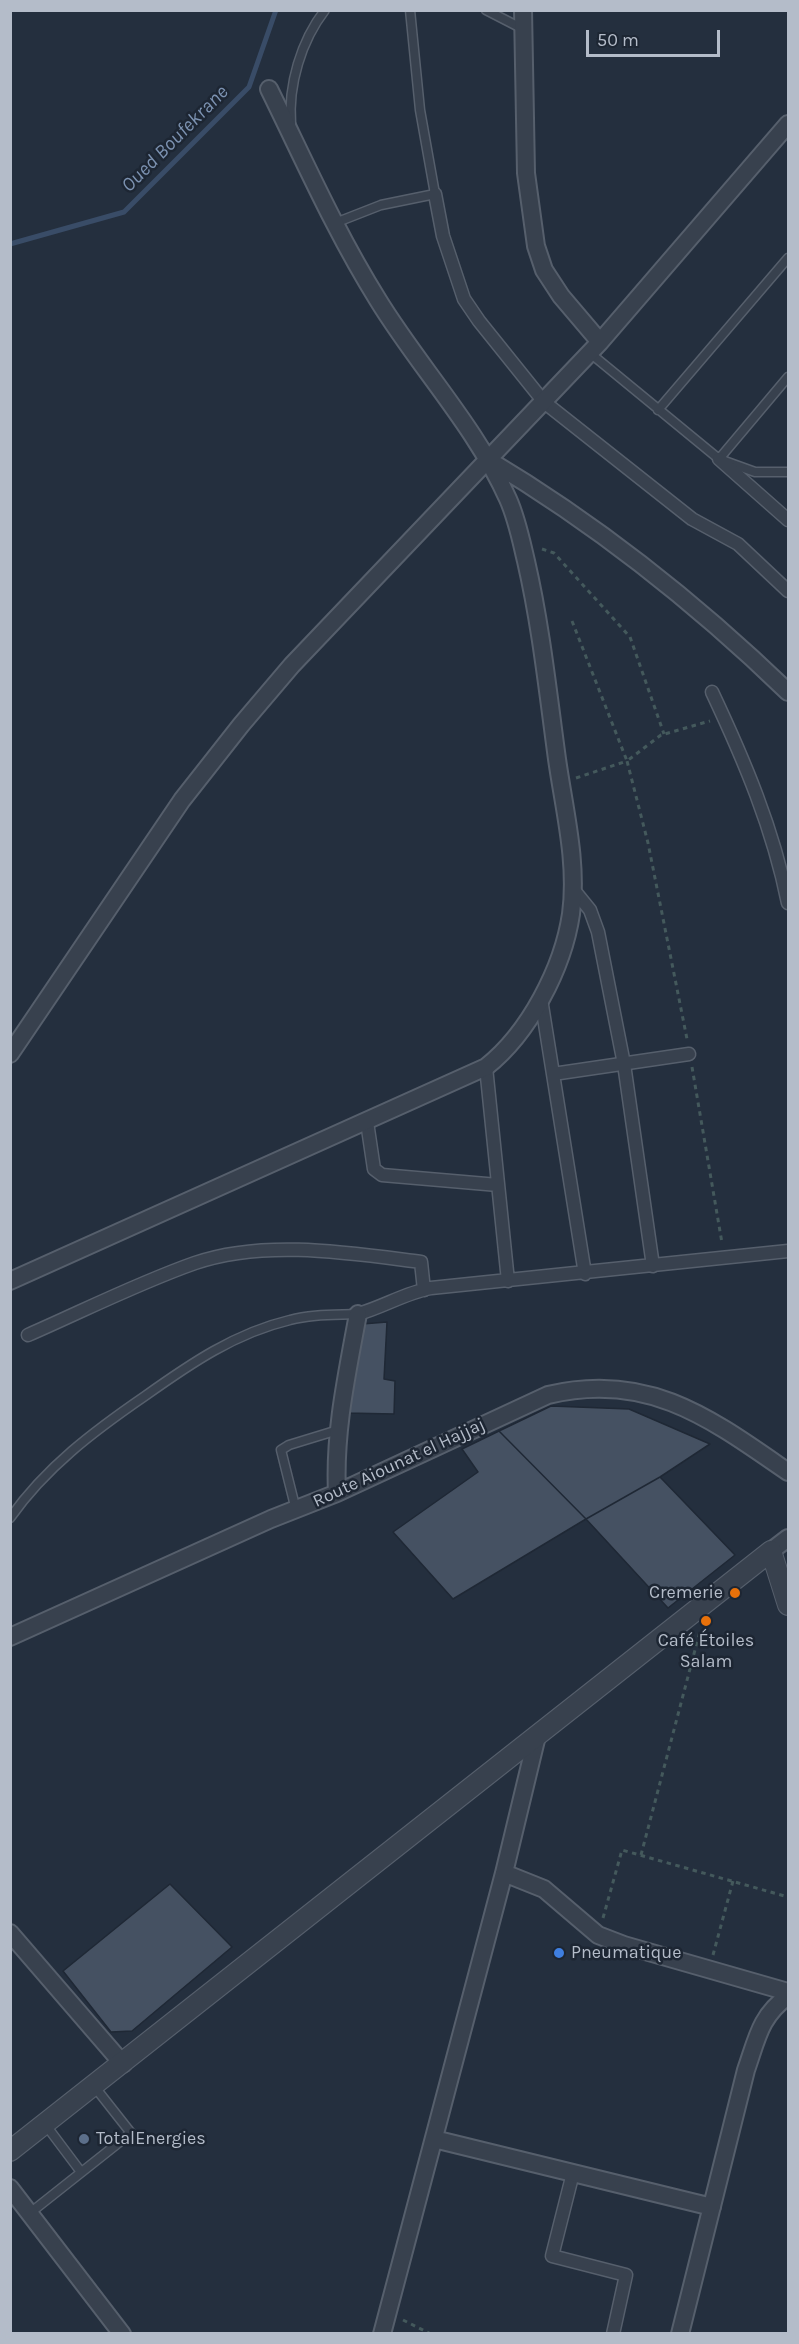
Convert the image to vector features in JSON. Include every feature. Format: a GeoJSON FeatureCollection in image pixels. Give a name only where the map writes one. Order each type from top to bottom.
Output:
{"type":"FeatureCollection","features":[{"type":"Feature","properties":{"kind":"street"},"geometry":{"type":"LineString","coordinates":[[524,20],[526,173],[536,246],[544,270],[595,348]]}},
{"type":"Feature","properties":{"kind":"street"},"geometry":{"type":"LineString","coordinates":[[10,1281],[367,1122],[486,1066],[516,1039],[541,999],[565,940],[573,889],[573,862],[542,647],[521,541],[508,499],[487,459],[378,301],[335,224],[269,89]]}},
{"type":"Feature","properties":{"kind":"street"},"geometry":{"type":"LineString","coordinates":[[10,1053],[183,800],[241,725],[292,665],[595,348],[789,124]]}},
{"type":"Feature","properties":{"kind":"street"},"geometry":{"type":"LineString","coordinates":[[435,194],[443,236],[465,299],[479,321],[544,402],[692,519],[738,544],[788,589]]}},
{"type":"Feature","properties":{"kind":"street"},"geometry":{"type":"LineString","coordinates":[[487,459],[578,515],[735,643],[789,692]]}},
{"type":"Feature","properties":{"kind":"street"},"geometry":{"type":"LineString","coordinates":[[719,459],[789,520]]}},
{"type":"Feature","properties":{"kind":"street"},"geometry":{"type":"LineString","coordinates":[[712,692],[756,790],[786,878],[789,903]]}},
{"type":"Feature","properties":{"kind":"street"},"geometry":{"type":"LineString","coordinates":[[573,889],[590,910],[598,932],[624,1064],[654,1266]]}},
{"type":"Feature","properties":{"kind":"street"},"geometry":{"type":"LineString","coordinates":[[541,999],[585,1274]]}},
{"type":"Feature","properties":{"kind":"street"},"geometry":{"type":"LineString","coordinates":[[553,1074],[689,1054]]}},
{"type":"Feature","properties":{"kind":"street"},"geometry":{"type":"LineString","coordinates":[[486,1066],[508,1281]]}},
{"type":"Feature","properties":{"kind":"street"},"geometry":{"type":"LineString","coordinates":[[367,1122],[374,1168],[382,1175],[498,1185]]}},
{"type":"Feature","properties":{"kind":"street"},"geometry":{"type":"LineString","coordinates":[[28,1335],[196,1262],[255,1252],[279,1250],[342,1252],[421,1262],[423,1290]]}},
{"type":"Feature","properties":{"kind":"street"},"geometry":{"type":"LineString","coordinates":[[337,1493],[338,1430],[358,1314],[386,1305],[405,1294],[423,1290],[789,1251]]}},
{"type":"Feature","properties":{"kind":"street","name":"Route Aiounat el Hajjaj"},"geometry":{"type":"LineString","coordinates":[[10,1637],[337,1493],[548,1395],[595,1387],[635,1391],[678,1406],[721,1425],[789,1473]]}},
{"type":"Feature","properties":{"kind":"street"},"geometry":{"type":"LineString","coordinates":[[10,2151],[789,1538]]}},
{"type":"Feature","properties":{"kind":"street"},"geometry":{"type":"LineString","coordinates":[[771,1551],[789,1605]]}},
{"type":"Feature","properties":{"kind":"street"},"geometry":{"type":"LineString","coordinates":[[382,2334],[504,1873],[537,1736]]}},
{"type":"Feature","properties":{"kind":"street"},"geometry":{"type":"LineString","coordinates":[[504,1873],[544,1889],[598,1935],[624,1945],[710,1968],[789,1994]]}},
{"type":"Feature","properties":{"kind":"street"},"geometry":{"type":"LineString","coordinates":[[10,1933],[123,2064]]}},
{"type":"Feature","properties":{"kind":"street"},"geometry":{"type":"LineString","coordinates":[[680,2334],[735,2112],[759,2032],[772,2007],[789,1994]]}},
{"type":"Feature","properties":{"kind":"street"},"geometry":{"type":"LineString","coordinates":[[434,2139],[712,2207]]}},
{"type":"Feature","properties":{"kind":"street"},"geometry":{"type":"LineString","coordinates":[[573,2173],[552,2256],[626,2275],[613,2334]]}},
{"type":"Feature","properties":{"kind":"street"},"geometry":{"type":"LineString","coordinates":[[10,2188],[122,2334]]}},
{"type":"Feature","properties":{"kind":"lane"},"geometry":{"type":"LineString","coordinates":[[292,136],[290,115],[300,59],[308,38],[325,10]]}},
{"type":"Feature","properties":{"kind":"lane"},"geometry":{"type":"LineString","coordinates":[[335,224],[381,205],[435,194],[420,110],[410,10]]}},
{"type":"Feature","properties":{"kind":"lane"},"geometry":{"type":"LineString","coordinates":[[486,10],[524,20]]}},
{"type":"Feature","properties":{"kind":"lane"},"geometry":{"type":"LineString","coordinates":[[658,410],[789,258]]}},
{"type":"Feature","properties":{"kind":"lane"},"geometry":{"type":"LineString","coordinates":[[595,348],[658,410],[719,459],[755,472],[789,472]]}},
{"type":"Feature","properties":{"kind":"lane"},"geometry":{"type":"LineString","coordinates":[[719,459],[789,377]]}},
{"type":"Feature","properties":{"kind":"lane"},"geometry":{"type":"LineString","coordinates":[[10,1518],[47,1472],[67,1454],[119,1414],[220,1346],[291,1319],[358,1314]]}},
{"type":"Feature","properties":{"kind":"lane"},"geometry":{"type":"LineString","coordinates":[[296,1510],[281,1450],[338,1430]]}},
{"type":"Feature","properties":{"kind":"lane"},"geometry":{"type":"LineString","coordinates":[[30,2213],[131,2133],[94,2086]]}},
{"type":"Feature","properties":{"kind":"lane"},"geometry":{"type":"LineString","coordinates":[[45,2124],[81,2172]]}},
{"type":"Feature","properties":{"kind":"path"},"geometry":{"type":"LineString","coordinates":[[521,541],[554,553],[630,637],[664,734]]}},
{"type":"Feature","properties":{"kind":"path"},"geometry":{"type":"LineString","coordinates":[[572,621],[627,761],[648,843],[689,1054],[724,1257]]}},
{"type":"Feature","properties":{"kind":"path"},"geometry":{"type":"LineString","coordinates":[[561,783],[627,761],[661,735],[712,720]]}},
{"type":"Feature","properties":{"kind":"path"},"geometry":{"type":"LineString","coordinates":[[641,1855],[707,1601]]}},
{"type":"Feature","properties":{"kind":"path"},"geometry":{"type":"LineString","coordinates":[[598,1935],[622,1850],[789,1897]]}},
{"type":"Feature","properties":{"kind":"path"},"geometry":{"type":"LineString","coordinates":[[710,1968],[733,1881]]}},
{"type":"Feature","properties":{"kind":"path"},"geometry":{"type":"LineString","coordinates":[[387,2316],[412,2323],[431,2334]]}},
{"type":"Feature","properties":{"kind":"building"},"geometry":{"type":"Polygon","coordinates":[[[387,1322],[384,1379],[395,1381],[394,1414],[346,1413],[362,1324],[387,1322]]]}},
{"type":"Feature","properties":{"kind":"building"},"geometry":{"type":"Polygon","coordinates":[[[551,1406],[629,1409],[710,1444],[660,1477],[586,1519],[499,1431],[551,1406]]]}},
{"type":"Feature","properties":{"kind":"building"},"geometry":{"type":"Polygon","coordinates":[[[499,1431],[586,1519],[453,1599],[393,1532],[478,1472],[462,1449],[499,1431]]]}},
{"type":"Feature","properties":{"kind":"building"},"geometry":{"type":"Polygon","coordinates":[[[660,1477],[735,1555],[668,1608],[586,1519],[660,1477]]]}},
{"type":"Feature","properties":{"kind":"building"},"geometry":{"type":"Polygon","coordinates":[[[170,1884],[232,1947],[132,2031],[111,2032],[63,1971],[170,1884]]]}},
{"type":"Feature","properties":{"kind":"waterway","name":"Oued Boufekrane"},"geometry":{"type":"LineString","coordinates":[[10,244],[124,212],[249,87],[276,10]]}},
{"type":"Feature","properties":{"kind":"place","name":"Cremerie"},"geometry":{"type":"Point","coordinates":[735,1593]}},
{"type":"Feature","properties":{"kind":"place","name":"Café Étoiles Salam"},"geometry":{"type":"Point","coordinates":[706,1621]}},
{"type":"Feature","properties":{"kind":"place","name":"Pneumatique"},"geometry":{"type":"Point","coordinates":[559,1953]}},
{"type":"Feature","properties":{"kind":"place","name":"TotalEnergies"},"geometry":{"type":"Point","coordinates":[84,2139]}}]}
